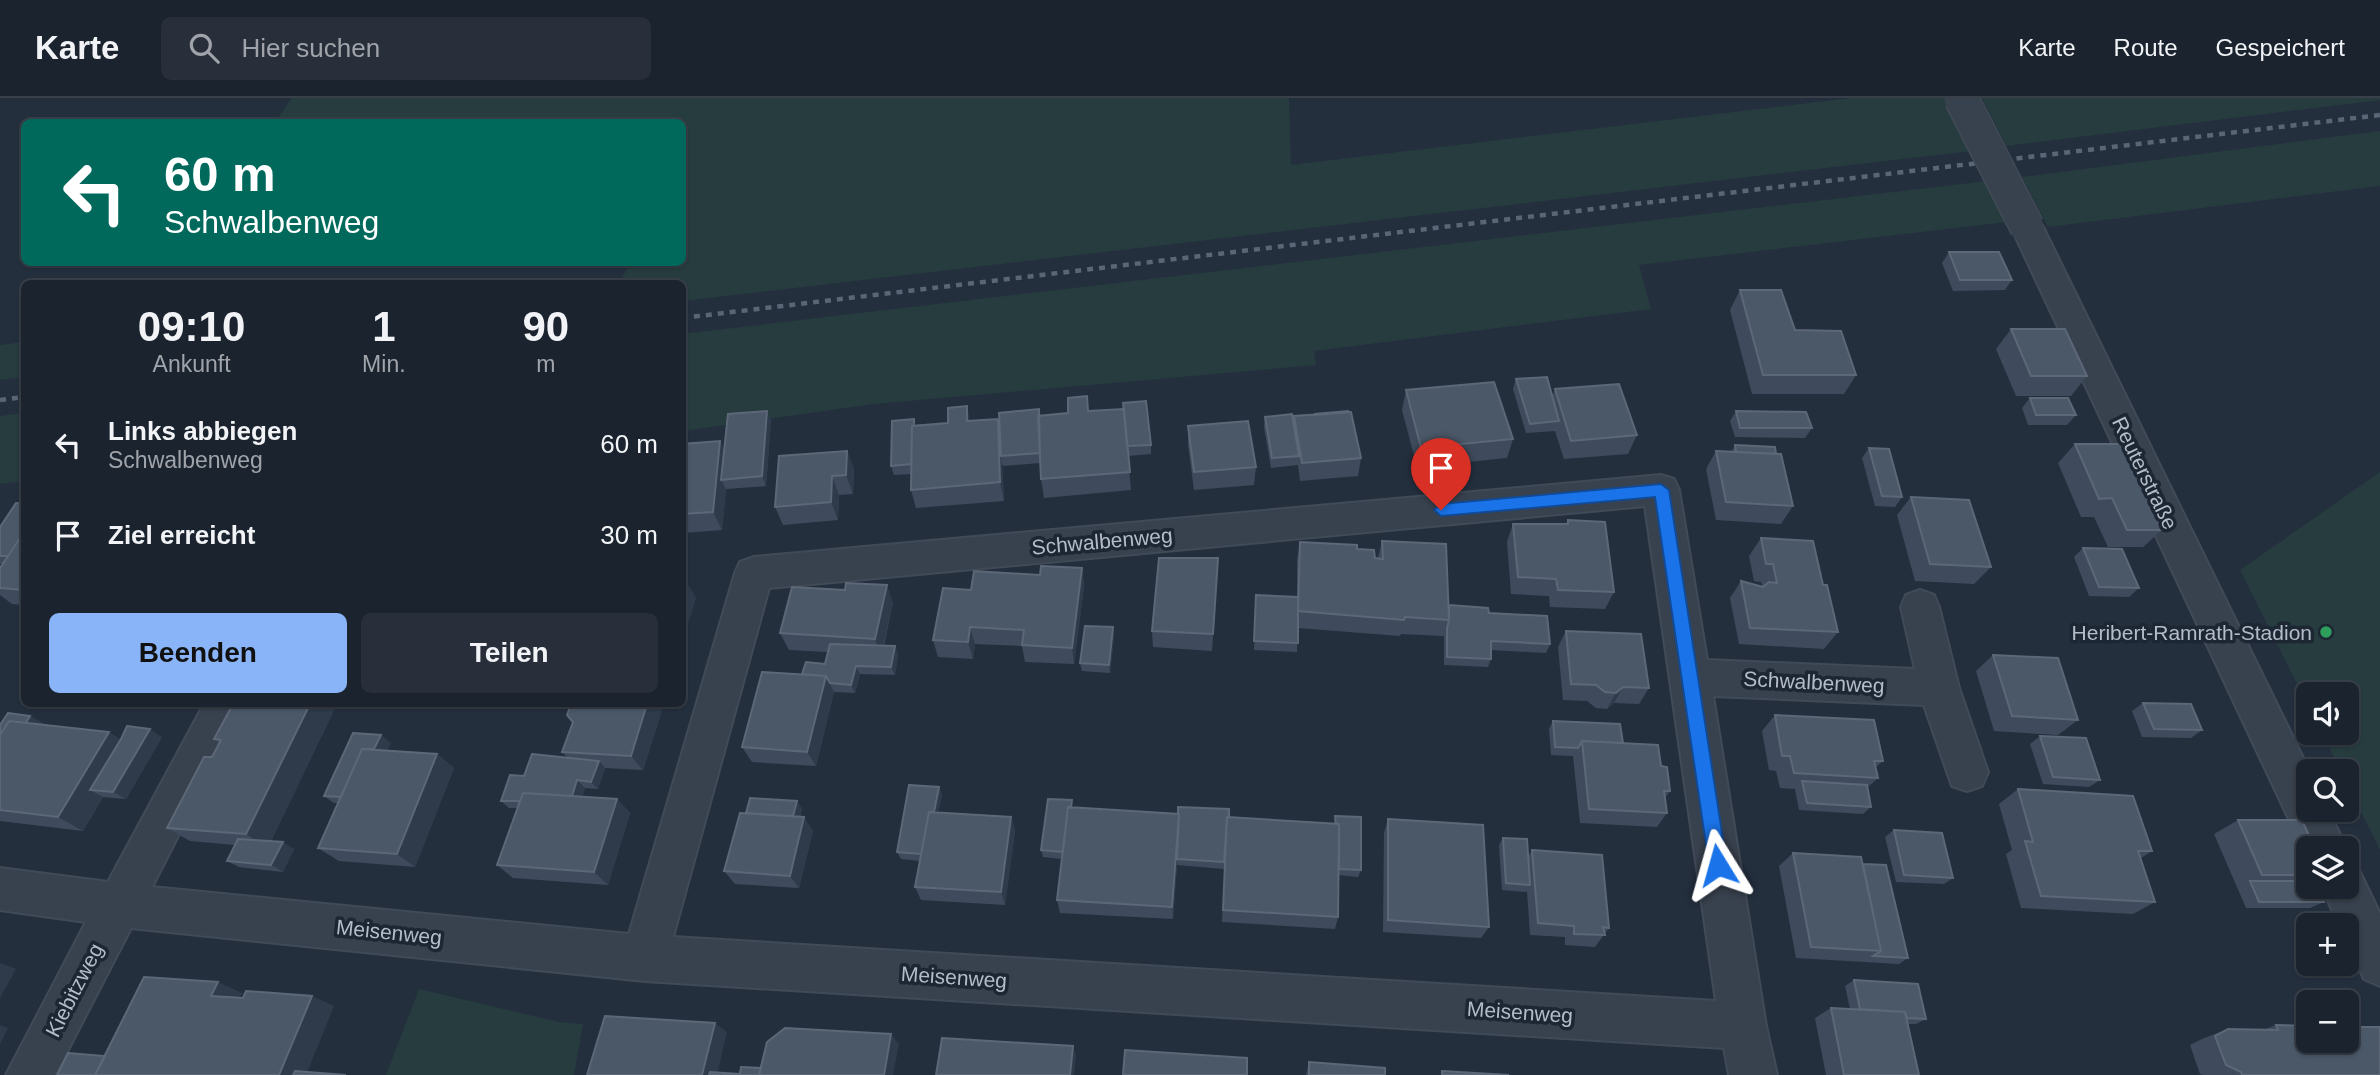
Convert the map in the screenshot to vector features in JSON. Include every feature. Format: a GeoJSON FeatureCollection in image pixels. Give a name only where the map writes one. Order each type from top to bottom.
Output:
{"type":"FeatureCollection","features":[{"type":"Feature","properties":{"kind":"street","name":"Reuterstraße"},"geometry":{"type":"LineString","coordinates":[[1961,98],[2027,227],[2319,836]]}},
{"type":"Feature","properties":{"kind":"street","name":"Schwalbenweg"},"geometry":{"type":"LineString","coordinates":[[645,958],[754,573],[1661,490],[1743,1026]]}},
{"type":"Feature","properties":{"kind":"street"},"geometry":{"type":"LineString","coordinates":[[1920,607],[1939,688],[1967,772]]}},
{"type":"Feature","properties":{"kind":"street","name":"Schwalbenweg"},"geometry":{"type":"LineString","coordinates":[[1690,677],[1939,688]]}},
{"type":"Feature","properties":{"kind":"street"},"geometry":{"type":"LineString","coordinates":[[117,905],[223,707]]}},
{"type":"Feature","properties":{"kind":"street","name":"Meisenweg"},"geometry":{"type":"LineString","coordinates":[[0,890],[117,905],[645,958],[1743,1026]]}},
{"type":"Feature","properties":{"kind":"street"},"geometry":{"type":"LineString","coordinates":[[2350,899],[2380,963]]}},
{"type":"Feature","properties":{"kind":"street","name":"Kiebitzweg"},"geometry":{"type":"LineString","coordinates":[[30,1075],[117,905]]}},
{"type":"Feature","properties":{"kind":"street"},"geometry":{"type":"LineString","coordinates":[[1743,1026],[1753,1075]]}},
{"type":"Feature","properties":{"kind":"green space"},"geometry":{"type":"Polygon","coordinates":[[[292,98],[1289,98],[1291,165],[1850,98],[1946,98],[1972,151],[686,301],[686,280],[621,280],[628,266],[686,266],[686,119],[277,119],[292,98]]]}},
{"type":"Feature","properties":{"kind":"green space"},"geometry":{"type":"Polygon","coordinates":[[[1982,98],[2380,98],[2380,100],[2006,146],[1982,98]]]}},
{"type":"Feature","properties":{"kind":"green space"},"geometry":{"type":"Polygon","coordinates":[[[2380,131],[2380,186],[2048,227],[2022,177],[2380,131]]]}},
{"type":"Feature","properties":{"kind":"green space"},"geometry":{"type":"Polygon","coordinates":[[[1987,181],[2007,222],[1639,265],[1651,309],[1314,351],[1316,365],[874,404],[686,431],[686,334],[1987,181]]]}},
{"type":"Feature","properties":{"kind":"green space"},"geometry":{"type":"Polygon","coordinates":[[[21,342],[21,377],[0,380],[0,345],[21,342]]]}},
{"type":"Feature","properties":{"kind":"green space"},"geometry":{"type":"Polygon","coordinates":[[[21,413],[21,481],[0,484],[0,416],[21,413]]]}},
{"type":"Feature","properties":{"kind":"green space","name":"Heribert-Ramrath-Stadion"},"geometry":{"type":"Polygon","coordinates":[[[2380,472],[2380,850],[2359,807],[2359,759],[2335,759],[2328,745],[2359,745],[2359,682],[2296,682],[2240,570],[2380,472]]]}},
{"type":"Feature","properties":{"kind":"green space"},"geometry":{"type":"Polygon","coordinates":[[[419,989],[559,1022],[583,1024],[574,1075],[386,1075],[419,989]]]}},
{"type":"Feature","properties":{"kind":"building"},"geometry":{"type":"Polygon","coordinates":[[[1949,252],[1999,252],[2012,280],[1960,280],[1949,252]]]}},
{"type":"Feature","properties":{"kind":"building"},"geometry":{"type":"Polygon","coordinates":[[[1740,290],[1781,290],[1795,330],[1841,331],[1856,375],[1763,375],[1740,290]]]}},
{"type":"Feature","properties":{"kind":"building"},"geometry":{"type":"Polygon","coordinates":[[[2011,329],[2065,329],[2087,376],[2031,376],[2011,329]]]}},
{"type":"Feature","properties":{"kind":"building"},"geometry":{"type":"Polygon","coordinates":[[[1547,377],[1559,421],[1530,424],[1516,379],[1547,377]]]}},
{"type":"Feature","properties":{"kind":"building"},"geometry":{"type":"Polygon","coordinates":[[[1494,382],[1513,439],[1421,448],[1406,390],[1494,382]]]}},
{"type":"Feature","properties":{"kind":"building"},"geometry":{"type":"Polygon","coordinates":[[[1619,384],[1637,435],[1571,441],[1555,389],[1619,384]]]}},
{"type":"Feature","properties":{"kind":"building"},"geometry":{"type":"Polygon","coordinates":[[[1087,396],[1088,411],[1124,409],[1130,472],[1041,479],[1038,416],[1068,413],[1068,398],[1087,396]]]}},
{"type":"Feature","properties":{"kind":"building"},"geometry":{"type":"Polygon","coordinates":[[[2030,398],[2068,398],[2076,415],[2036,415],[2030,398]]]}},
{"type":"Feature","properties":{"kind":"building"},"geometry":{"type":"Polygon","coordinates":[[[1146,401],[1151,445],[1127,446],[1123,403],[1146,401]]]}},
{"type":"Feature","properties":{"kind":"building"},"geometry":{"type":"Polygon","coordinates":[[[967,406],[967,421],[998,419],[1000,482],[911,490],[912,426],[948,423],[948,408],[967,406]]]}},
{"type":"Feature","properties":{"kind":"building"},"geometry":{"type":"Polygon","coordinates":[[[1039,409],[1040,453],[1001,456],[999,413],[1039,409]]]}},
{"type":"Feature","properties":{"kind":"building"},"geometry":{"type":"Polygon","coordinates":[[[767,411],[762,476],[721,480],[728,414],[767,411]]]}},
{"type":"Feature","properties":{"kind":"building"},"geometry":{"type":"Polygon","coordinates":[[[1736,411],[1806,412],[1812,428],[1740,428],[1736,411]]]}},
{"type":"Feature","properties":{"kind":"building"},"geometry":{"type":"Polygon","coordinates":[[[1348,412],[1315,415],[1315,414],[1348,412]]]}},
{"type":"Feature","properties":{"kind":"building"},"geometry":{"type":"Polygon","coordinates":[[[1351,412],[1361,458],[1302,463],[1294,416],[1351,412]]]}},
{"type":"Feature","properties":{"kind":"building"},"geometry":{"type":"Polygon","coordinates":[[[1292,414],[1299,456],[1272,458],[1265,417],[1292,414]]]}},
{"type":"Feature","properties":{"kind":"building"},"geometry":{"type":"Polygon","coordinates":[[[914,419],[911,464],[891,466],[892,421],[914,419]]]}},
{"type":"Feature","properties":{"kind":"building"},"geometry":{"type":"Polygon","coordinates":[[[1248,421],[1256,467],[1194,472],[1188,426],[1248,421]]]}},
{"type":"Feature","properties":{"kind":"building"},"geometry":{"type":"Polygon","coordinates":[[[720,441],[713,512],[686,514],[686,444],[720,441]]]}},
{"type":"Feature","properties":{"kind":"building"},"geometry":{"type":"Polygon","coordinates":[[[2075,444],[2123,444],[2162,530],[2127,530],[2112,498],[2099,499],[2075,444]]]}},
{"type":"Feature","properties":{"kind":"building"},"geometry":{"type":"Polygon","coordinates":[[[1735,445],[1775,447],[1776,454],[1736,452],[1735,445]]]}},
{"type":"Feature","properties":{"kind":"building"},"geometry":{"type":"Polygon","coordinates":[[[1869,448],[1889,449],[1902,497],[1882,496],[1869,448]]]}},
{"type":"Feature","properties":{"kind":"building"},"geometry":{"type":"Polygon","coordinates":[[[847,451],[846,475],[832,476],[831,502],[775,507],[779,456],[847,451]]]}},
{"type":"Feature","properties":{"kind":"building"},"geometry":{"type":"Polygon","coordinates":[[[1716,451],[1781,454],[1793,506],[1726,502],[1716,451]]]}},
{"type":"Feature","properties":{"kind":"building"},"geometry":{"type":"Polygon","coordinates":[[[1911,497],[1969,500],[1991,567],[1930,564],[1911,497]]]}},
{"type":"Feature","properties":{"kind":"building"},"geometry":{"type":"Polygon","coordinates":[[[16,503],[21,504],[21,536],[8,556],[0,556],[0,527],[16,503]]]}},
{"type":"Feature","properties":{"kind":"building"},"geometry":{"type":"Polygon","coordinates":[[[1568,520],[1605,522],[1614,592],[1558,590],[1556,579],[1518,577],[1513,524],[1568,524],[1568,520]]]}},
{"type":"Feature","properties":{"kind":"building"},"geometry":{"type":"Polygon","coordinates":[[[21,536],[21,590],[0,588],[0,568],[21,536]]]}},
{"type":"Feature","properties":{"kind":"building"},"geometry":{"type":"Polygon","coordinates":[[[1761,538],[1813,541],[1838,632],[1750,628],[1741,581],[1763,587],[1769,582],[1777,583],[1773,564],[1766,564],[1761,538]]]}},
{"type":"Feature","properties":{"kind":"building"},"geometry":{"type":"Polygon","coordinates":[[[1382,541],[1446,544],[1449,620],[1405,617],[1404,620],[1298,611],[1300,542],[1357,545],[1357,549],[1374,550],[1375,558],[1383,559],[1382,541]]]}},
{"type":"Feature","properties":{"kind":"building"},"geometry":{"type":"Polygon","coordinates":[[[2083,548],[2122,549],[2139,588],[2099,587],[2083,548]]]}},
{"type":"Feature","properties":{"kind":"building"},"geometry":{"type":"Polygon","coordinates":[[[1159,558],[1218,558],[1213,634],[1152,631],[1159,558]]]}},
{"type":"Feature","properties":{"kind":"building"},"geometry":{"type":"Polygon","coordinates":[[[1041,566],[1082,568],[1072,648],[1022,645],[1024,630],[970,627],[968,642],[933,640],[943,588],[971,590],[974,571],[1040,575],[1041,566]]]}},
{"type":"Feature","properties":{"kind":"building"},"geometry":{"type":"Polygon","coordinates":[[[846,583],[887,585],[875,639],[780,633],[792,587],[845,590],[846,583]]]}},
{"type":"Feature","properties":{"kind":"building"},"geometry":{"type":"Polygon","coordinates":[[[1256,595],[1298,597],[1298,643],[1254,641],[1256,595]]]}},
{"type":"Feature","properties":{"kind":"building"},"geometry":{"type":"Polygon","coordinates":[[[1449,605],[1488,608],[1489,613],[1547,616],[1550,644],[1491,641],[1491,659],[1447,657],[1449,605]]]}},
{"type":"Feature","properties":{"kind":"building"},"geometry":{"type":"Polygon","coordinates":[[[1085,626],[1113,627],[1109,665],[1080,663],[1085,626]]]}},
{"type":"Feature","properties":{"kind":"building"},"geometry":{"type":"Polygon","coordinates":[[[1566,631],[1641,634],[1649,688],[1623,687],[1616,693],[1605,692],[1596,685],[1571,684],[1566,631]]]}},
{"type":"Feature","properties":{"kind":"building"},"geometry":{"type":"Polygon","coordinates":[[[830,644],[895,646],[891,667],[856,666],[851,685],[830,683],[826,676],[802,674],[806,662],[825,664],[830,644]]]}},
{"type":"Feature","properties":{"kind":"building"},"geometry":{"type":"Polygon","coordinates":[[[1993,655],[2058,658],[2078,720],[2012,716],[1993,655]]]}},
{"type":"Feature","properties":{"kind":"building"},"geometry":{"type":"Polygon","coordinates":[[[762,672],[826,676],[807,752],[742,747],[762,672]]]}},
{"type":"Feature","properties":{"kind":"building"},"geometry":{"type":"Polygon","coordinates":[[[2143,703],[2191,704],[2202,730],[2154,729],[2143,703]]]}},
{"type":"Feature","properties":{"kind":"building"},"geometry":{"type":"Polygon","coordinates":[[[231,707],[309,707],[246,834],[167,828],[204,757],[212,757],[221,740],[214,739],[231,707]]]}},
{"type":"Feature","properties":{"kind":"building"},"geometry":{"type":"Polygon","coordinates":[[[570,707],[646,707],[631,756],[562,752],[573,722],[567,715],[570,707]]]}},
{"type":"Feature","properties":{"kind":"building"},"geometry":{"type":"Polygon","coordinates":[[[8,713],[30,716],[26,723],[9,721],[0,735],[0,725],[8,713]]]}},
{"type":"Feature","properties":{"kind":"building"},"geometry":{"type":"Polygon","coordinates":[[[1775,715],[1874,720],[1883,761],[1874,761],[1878,778],[1794,773],[1790,756],[1782,756],[1775,715]]]}},
{"type":"Feature","properties":{"kind":"building"},"geometry":{"type":"Polygon","coordinates":[[[9,721],[109,732],[58,817],[0,810],[0,735],[9,721]]]}},
{"type":"Feature","properties":{"kind":"building"},"geometry":{"type":"Polygon","coordinates":[[[1553,721],[1620,724],[1623,743],[1582,741],[1578,748],[1555,747],[1553,721]]]}},
{"type":"Feature","properties":{"kind":"building"},"geometry":{"type":"Polygon","coordinates":[[[127,726],[150,729],[113,792],[90,790],[121,739],[127,726]]]}},
{"type":"Feature","properties":{"kind":"building"},"geometry":{"type":"Polygon","coordinates":[[[353,733],[381,735],[374,749],[362,749],[341,797],[324,796],[353,733]]]}},
{"type":"Feature","properties":{"kind":"building"},"geometry":{"type":"Polygon","coordinates":[[[2040,736],[2086,738],[2100,780],[2053,777],[2040,736]]]}},
{"type":"Feature","properties":{"kind":"building"},"geometry":{"type":"Polygon","coordinates":[[[1582,741],[1658,745],[1661,766],[1667,767],[1670,791],[1664,791],[1667,813],[1589,809],[1582,741]]]}},
{"type":"Feature","properties":{"kind":"building"},"geometry":{"type":"Polygon","coordinates":[[[362,749],[437,754],[397,854],[318,848],[362,749]]]}},
{"type":"Feature","properties":{"kind":"building"},"geometry":{"type":"Polygon","coordinates":[[[532,754],[599,761],[591,782],[577,780],[572,796],[523,793],[520,801],[501,801],[510,775],[524,776],[532,754]]]}},
{"type":"Feature","properties":{"kind":"building"},"geometry":{"type":"Polygon","coordinates":[[[1802,781],[1867,785],[1871,807],[1807,803],[1802,781]]]}},
{"type":"Feature","properties":{"kind":"building"},"geometry":{"type":"Polygon","coordinates":[[[909,785],[939,787],[934,812],[929,812],[921,854],[897,852],[909,785]]]}},
{"type":"Feature","properties":{"kind":"building"},"geometry":{"type":"Polygon","coordinates":[[[2018,789],[2133,796],[2152,851],[2138,851],[2155,902],[2041,896],[2025,841],[2033,842],[2018,789]]]}},
{"type":"Feature","properties":{"kind":"building"},"geometry":{"type":"Polygon","coordinates":[[[523,793],[617,799],[594,872],[497,865],[523,793]]]}},
{"type":"Feature","properties":{"kind":"building"},"geometry":{"type":"Polygon","coordinates":[[[750,798],[797,801],[793,816],[746,813],[750,798]]]}},
{"type":"Feature","properties":{"kind":"building"},"geometry":{"type":"Polygon","coordinates":[[[1048,799],[1072,800],[1071,808],[1068,807],[1063,852],[1041,850],[1048,799]]]}},
{"type":"Feature","properties":{"kind":"building"},"geometry":{"type":"Polygon","coordinates":[[[1068,807],[1179,814],[1172,907],[1057,900],[1068,807]]]}},
{"type":"Feature","properties":{"kind":"building"},"geometry":{"type":"Polygon","coordinates":[[[1178,807],[1229,809],[1224,862],[1177,859],[1178,807]]]}},
{"type":"Feature","properties":{"kind":"building"},"geometry":{"type":"Polygon","coordinates":[[[929,812],[1011,817],[1001,892],[915,887],[929,812]]]}},
{"type":"Feature","properties":{"kind":"building"},"geometry":{"type":"Polygon","coordinates":[[[740,813],[804,817],[790,876],[724,871],[740,813]]]}},
{"type":"Feature","properties":{"kind":"building"},"geometry":{"type":"Polygon","coordinates":[[[1335,816],[1361,817],[1361,870],[1339,869],[1339,824],[1336,824],[1335,816]]]}},
{"type":"Feature","properties":{"kind":"building"},"geometry":{"type":"Polygon","coordinates":[[[1227,817],[1339,824],[1338,917],[1223,910],[1227,817]]]}},
{"type":"Feature","properties":{"kind":"building"},"geometry":{"type":"Polygon","coordinates":[[[1388,819],[1483,825],[1489,927],[1388,920],[1388,819]]]}},
{"type":"Feature","properties":{"kind":"building"},"geometry":{"type":"Polygon","coordinates":[[[2238,820],[2303,822],[2309,836],[2296,836],[2296,875],[2262,875],[2238,820]]]}},
{"type":"Feature","properties":{"kind":"building"},"geometry":{"type":"Polygon","coordinates":[[[1894,830],[1942,833],[1953,878],[1904,875],[1894,830]]]}},
{"type":"Feature","properties":{"kind":"building"},"geometry":{"type":"Polygon","coordinates":[[[1503,838],[1527,839],[1530,885],[1506,883],[1503,838]]]}},
{"type":"Feature","properties":{"kind":"building"},"geometry":{"type":"Polygon","coordinates":[[[238,839],[283,842],[271,865],[227,861],[238,839]]]}},
{"type":"Feature","properties":{"kind":"building"},"geometry":{"type":"Polygon","coordinates":[[[1532,850],[1602,855],[1609,928],[1603,927],[1605,935],[1574,934],[1574,926],[1538,923],[1532,850]]]}},
{"type":"Feature","properties":{"kind":"building"},"geometry":{"type":"Polygon","coordinates":[[[1793,853],[1861,857],[1881,951],[1811,947],[1793,853]]]}},
{"type":"Feature","properties":{"kind":"building"},"geometry":{"type":"Polygon","coordinates":[[[1863,864],[1886,865],[1908,958],[1873,956],[1881,951],[1863,864]]]}},
{"type":"Feature","properties":{"kind":"building"},"geometry":{"type":"Polygon","coordinates":[[[2250,881],[2296,881],[2296,899],[2323,899],[2324,902],[2259,902],[2250,881]]]}},
{"type":"Feature","properties":{"kind":"building"},"geometry":{"type":"Polygon","coordinates":[[[144,977],[218,982],[211,996],[243,998],[246,991],[312,996],[279,1075],[95,1075],[144,977]]]}},
{"type":"Feature","properties":{"kind":"building"},"geometry":{"type":"Polygon","coordinates":[[[1854,980],[1918,984],[1926,1019],[1907,1018],[1905,1012],[1860,1009],[1854,980]]]}},
{"type":"Feature","properties":{"kind":"building"},"geometry":{"type":"Polygon","coordinates":[[[1831,1008],[1905,1012],[1919,1075],[1844,1075],[1831,1008]]]}},
{"type":"Feature","properties":{"kind":"building"},"geometry":{"type":"Polygon","coordinates":[[[605,1016],[715,1023],[702,1075],[587,1075],[605,1016]]]}},
{"type":"Feature","properties":{"kind":"building"},"geometry":{"type":"Polygon","coordinates":[[[2276,1025],[2296,1026],[2296,1053],[2359,1053],[2359,1027],[2380,1027],[2380,1075],[2242,1075],[2226,1065],[2215,1036],[2228,1029],[2278,1030],[2276,1025]]]}},
{"type":"Feature","properties":{"kind":"building"},"geometry":{"type":"Polygon","coordinates":[[[785,1028],[891,1034],[884,1075],[759,1075],[767,1042],[785,1028]]]}},
{"type":"Feature","properties":{"kind":"building"},"geometry":{"type":"Polygon","coordinates":[[[942,1038],[1073,1046],[1070,1075],[936,1075],[942,1038]]]}},
{"type":"Feature","properties":{"kind":"building"},"geometry":{"type":"Polygon","coordinates":[[[1125,1050],[1247,1058],[1247,1075],[1123,1075],[1125,1050]]]}},
{"type":"Feature","properties":{"kind":"building"},"geometry":{"type":"Polygon","coordinates":[[[68,1053],[105,1056],[95,1075],[57,1075],[68,1053]]]}},
{"type":"Feature","properties":{"kind":"building"},"geometry":{"type":"Polygon","coordinates":[[[1309,1062],[1385,1068],[1385,1075],[1309,1075],[1309,1062]]]}},
{"type":"Feature","properties":{"kind":"building"},"geometry":{"type":"Polygon","coordinates":[[[741,1067],[761,1068],[759,1075],[709,1075],[710,1072],[740,1074],[741,1067]]]}},
{"type":"Feature","properties":{"kind":"building"},"geometry":{"type":"Polygon","coordinates":[[[295,1071],[346,1075],[293,1075],[295,1071]]]}},
{"type":"Feature","properties":{"kind":"building"},"geometry":{"type":"Polygon","coordinates":[[[1442,1071],[1509,1075],[1442,1075],[1442,1071]]]}},
{"type":"Feature","properties":{"kind":"railway"},"geometry":{"type":"LineString","coordinates":[[686,318],[2380,115]]}},
{"type":"Feature","properties":{"kind":"railway"},"geometry":{"type":"LineString","coordinates":[[0,400],[21,397]]}},
{"type":"Feature","properties":{"kind":"place","name":"Heribert-Ramrath-Stadion"},"geometry":{"type":"Point","coordinates":[2326,632]}},
{"type":"Feature","properties":{"kind":"route"},"geometry":{"type":"LineString","coordinates":[[1441,510],[1661,490],[1718,865]]}}]}
